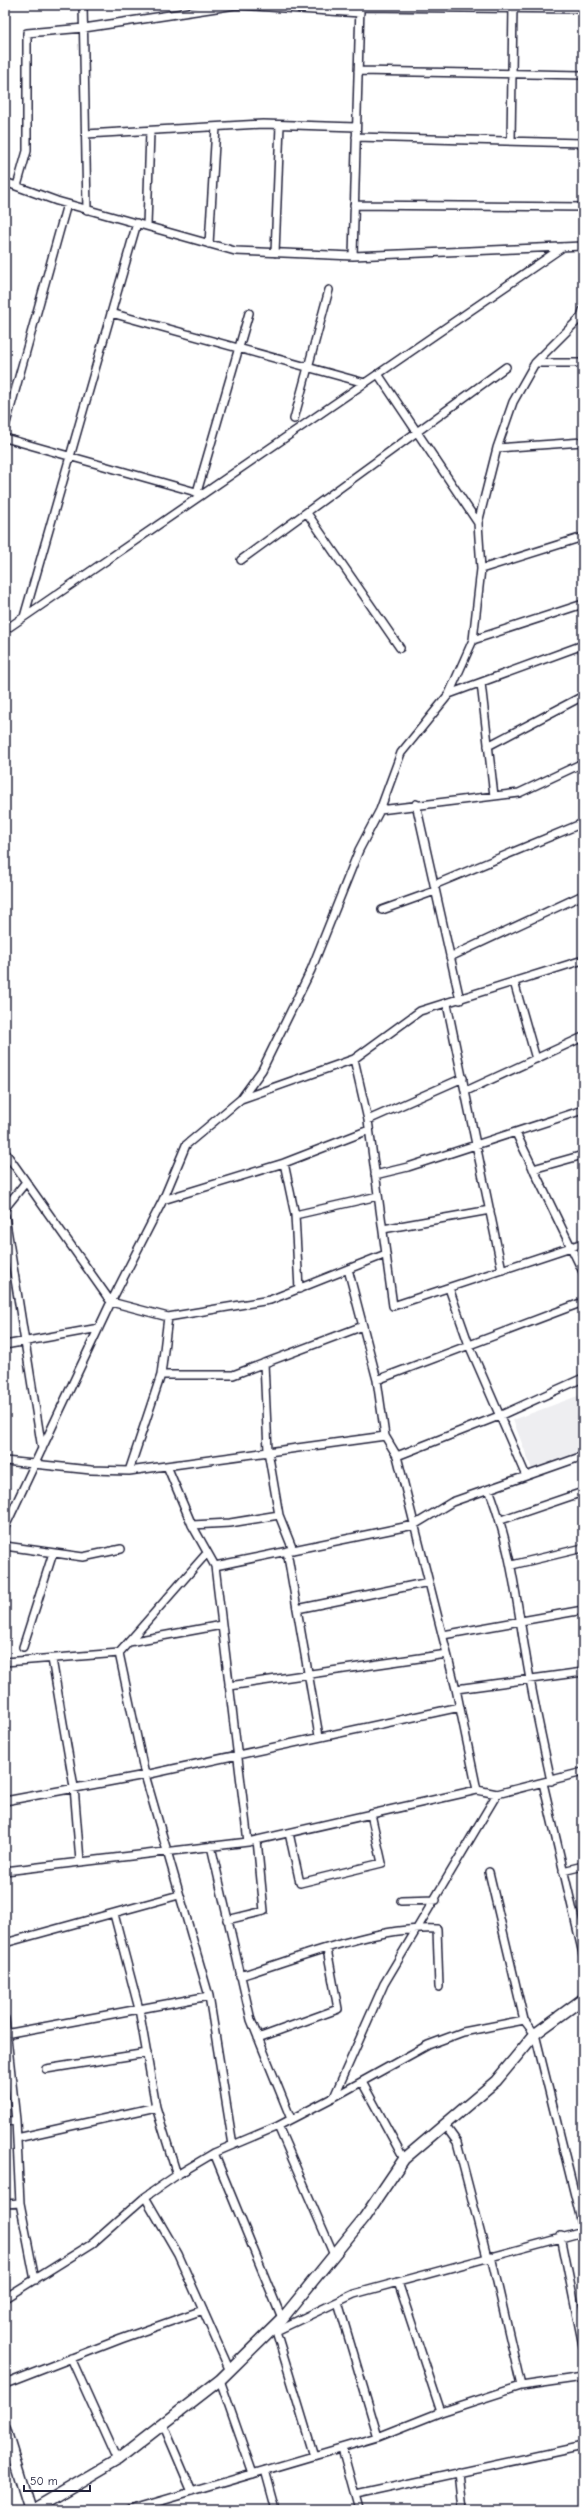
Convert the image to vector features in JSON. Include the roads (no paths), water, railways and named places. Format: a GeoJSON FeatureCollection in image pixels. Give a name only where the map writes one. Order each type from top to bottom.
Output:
{"type":"FeatureCollection","features":[{"type":"Feature","properties":{"kind":"street"},"geometry":{"type":"LineString","coordinates":[[83,5],[87,210]]}},
{"type":"Feature","properties":{"kind":"street"},"geometry":{"type":"LineString","coordinates":[[17,186],[27,150],[27,33],[84,28],[236,5],[360,8],[513,7],[583,10]]}},
{"type":"Feature","properties":{"kind":"street"},"geometry":{"type":"LineString","coordinates":[[511,141],[513,7]]}},
{"type":"Feature","properties":{"kind":"street"},"geometry":{"type":"LineString","coordinates":[[353,256],[360,8]]}},
{"type":"Feature","properties":{"kind":"street"},"geometry":{"type":"LineString","coordinates":[[358,71],[583,75]]}},
{"type":"Feature","properties":{"kind":"street"},"geometry":{"type":"LineString","coordinates":[[86,134],[280,125],[356,127]]}},
{"type":"Feature","properties":{"kind":"street"},"geometry":{"type":"LineString","coordinates":[[275,253],[280,125]]}},
{"type":"Feature","properties":{"kind":"street"},"geometry":{"type":"LineString","coordinates":[[209,244],[216,127]]}},
{"type":"Feature","properties":{"kind":"street"},"geometry":{"type":"LineString","coordinates":[[147,226],[150,131]]}},
{"type":"Feature","properties":{"kind":"street"},"geometry":{"type":"LineString","coordinates":[[356,137],[583,143]]}},
{"type":"Feature","properties":{"kind":"street"},"geometry":{"type":"LineString","coordinates":[[5,182],[67,204],[235,251],[353,256],[583,246]]}},
{"type":"Feature","properties":{"kind":"street"},"geometry":{"type":"LineString","coordinates":[[5,427],[67,204]]}},
{"type":"Feature","properties":{"kind":"street"},"geometry":{"type":"LineString","coordinates":[[354,205],[583,207]]}},
{"type":"Feature","properties":{"kind":"street"},"geometry":{"type":"LineString","coordinates":[[24,617],[137,223]]}},
{"type":"Feature","properties":{"kind":"street"},"geometry":{"type":"LineString","coordinates":[[5,630],[200,493],[365,383],[563,247]]}},
{"type":"Feature","properties":{"kind":"street"},"geometry":{"type":"LineString","coordinates":[[294,419],[329,290]]}},
{"type":"Feature","properties":{"kind":"street"},"geometry":{"type":"LineString","coordinates":[[5,1527],[111,1302],[163,1200],[186,1145],[241,1099],[262,1070],[311,970],[360,850],[380,810],[401,753],[449,694],[473,640],[481,569],[478,523],[497,448],[513,402],[535,363],[581,317],[583,310]]}},
{"type":"Feature","properties":{"kind":"street"},"geometry":{"type":"LineString","coordinates":[[111,312],[365,383]]}},
{"type":"Feature","properties":{"kind":"street"},"geometry":{"type":"LineString","coordinates":[[200,493],[249,313]]}},
{"type":"Feature","properties":{"kind":"street"},"geometry":{"type":"LineString","coordinates":[[535,363],[583,363]]}},
{"type":"Feature","properties":{"kind":"street"},"geometry":{"type":"LineString","coordinates":[[241,560],[506,367]]}},
{"type":"Feature","properties":{"kind":"street"},"geometry":{"type":"LineString","coordinates":[[378,374],[478,523]]}},
{"type":"Feature","properties":{"kind":"street"},"geometry":{"type":"LineString","coordinates":[[5,438],[200,493]]}},
{"type":"Feature","properties":{"kind":"street"},"geometry":{"type":"LineString","coordinates":[[497,448],[583,442]]}},
{"type":"Feature","properties":{"kind":"street"},"geometry":{"type":"LineString","coordinates":[[307,513],[400,648]]}},
{"type":"Feature","properties":{"kind":"street"},"geometry":{"type":"LineString","coordinates":[[481,569],[583,537]]}},
{"type":"Feature","properties":{"kind":"street"},"geometry":{"type":"LineString","coordinates":[[473,640],[583,604]]}},
{"type":"Feature","properties":{"kind":"street"},"geometry":{"type":"LineString","coordinates":[[449,694],[583,645]]}},
{"type":"Feature","properties":{"kind":"street"},"geometry":{"type":"LineString","coordinates":[[481,683],[494,796]]}},
{"type":"Feature","properties":{"kind":"street"},"geometry":{"type":"LineString","coordinates":[[488,746],[583,696]]}},
{"type":"Feature","properties":{"kind":"street"},"geometry":{"type":"LineString","coordinates":[[380,810],[416,804],[519,793],[583,763]]}},
{"type":"Feature","properties":{"kind":"street"},"geometry":{"type":"LineString","coordinates":[[416,804],[460,1000]]}},
{"type":"Feature","properties":{"kind":"street"},"geometry":{"type":"LineString","coordinates":[[382,910],[583,823]]}},
{"type":"Feature","properties":{"kind":"street"},"geometry":{"type":"LineString","coordinates":[[450,957],[583,895]]}},
{"type":"Feature","properties":{"kind":"street"},"geometry":{"type":"LineString","coordinates":[[241,1099],[354,1060],[420,1012],[583,960]]}},
{"type":"Feature","properties":{"kind":"street"},"geometry":{"type":"LineString","coordinates":[[514,982],[536,1059]]}},
{"type":"Feature","properties":{"kind":"street"},"geometry":{"type":"LineString","coordinates":[[446,1004],[466,1091],[502,1270]]}},
{"type":"Feature","properties":{"kind":"street"},"geometry":{"type":"LineString","coordinates":[[466,1091],[583,1037]]}},
{"type":"Feature","properties":{"kind":"street"},"geometry":{"type":"LineString","coordinates":[[354,1060],[368,1120],[393,1306],[583,1243]]}},
{"type":"Feature","properties":{"kind":"street"},"geometry":{"type":"LineString","coordinates":[[368,1120],[463,1078]]}},
{"type":"Feature","properties":{"kind":"street"},"geometry":{"type":"LineString","coordinates":[[375,1175],[408,1167],[477,1146],[583,1110]]}},
{"type":"Feature","properties":{"kind":"street"},"geometry":{"type":"LineString","coordinates":[[163,1200],[284,1164],[369,1130]]}},
{"type":"Feature","properties":{"kind":"street"},"geometry":{"type":"LineString","coordinates":[[516,1133],[583,1272]]}},
{"type":"Feature","properties":{"kind":"street"},"geometry":{"type":"LineString","coordinates":[[5,1152],[111,1302],[168,1317],[270,1300],[386,1254]]}},
{"type":"Feature","properties":{"kind":"street"},"geometry":{"type":"LineString","coordinates":[[534,1169],[583,1155]]}},
{"type":"Feature","properties":{"kind":"street"},"geometry":{"type":"LineString","coordinates":[[284,1164],[295,1214],[299,1289]]}},
{"type":"Feature","properties":{"kind":"street"},"geometry":{"type":"LineString","coordinates":[[5,1208],[26,1182]]}},
{"type":"Feature","properties":{"kind":"street"},"geometry":{"type":"LineString","coordinates":[[295,1214],[378,1196]]}},
{"type":"Feature","properties":{"kind":"street"},"geometry":{"type":"LineString","coordinates":[[382,1230],[490,1210]]}},
{"type":"Feature","properties":{"kind":"street"},"geometry":{"type":"LineString","coordinates":[[5,1216],[42,1448]]}},
{"type":"Feature","properties":{"kind":"street"},"geometry":{"type":"LineString","coordinates":[[348,1269],[377,1380],[385,1436],[396,1456],[429,1582],[456,1689],[477,1790]]}},
{"type":"Feature","properties":{"kind":"street"},"geometry":{"type":"LineString","coordinates":[[449,1288],[469,1345],[526,1476]]}},
{"type":"Feature","properties":{"kind":"street"},"geometry":{"type":"LineString","coordinates":[[377,1380],[583,1302]]}},
{"type":"Feature","properties":{"kind":"street"},"geometry":{"type":"LineString","coordinates":[[129,1471],[161,1375],[168,1317]]}},
{"type":"Feature","properties":{"kind":"street"},"geometry":{"type":"LineString","coordinates":[[161,1375],[233,1375],[363,1326]]}},
{"type":"Feature","properties":{"kind":"street"},"geometry":{"type":"LineString","coordinates":[[5,1345],[99,1328]]}},
{"type":"Feature","properties":{"kind":"street"},"geometry":{"type":"LineString","coordinates":[[264,1363],[268,1451],[279,1515],[290,1550],[297,1609],[319,1736]]}},
{"type":"Feature","properties":{"kind":"street"},"geometry":{"type":"LineString","coordinates":[[396,1456],[499,1416],[583,1378]]}},
{"type":"Feature","properties":{"kind":"street"},"geometry":{"type":"LineString","coordinates":[[5,1461],[91,1470],[129,1471],[385,1436]]}},
{"type":"Feature","properties":{"kind":"street"},"geometry":{"type":"LineString","coordinates":[[215,1566],[414,1525],[452,1502],[583,1456]]}},
{"type":"Feature","properties":{"kind":"street"},"geometry":{"type":"LineString","coordinates":[[167,1466],[192,1525],[215,1566],[248,1842]]}},
{"type":"Feature","properties":{"kind":"street"},"geometry":{"type":"LineString","coordinates":[[489,1490],[501,1520],[512,1565],[530,1680],[551,1781]]}},
{"type":"Feature","properties":{"kind":"street"},"geometry":{"type":"LineString","coordinates":[[501,1520],[583,1492]]}},
{"type":"Feature","properties":{"kind":"street"},"geometry":{"type":"LineString","coordinates":[[192,1525],[230,1523],[279,1515]]}},
{"type":"Feature","properties":{"kind":"street"},"geometry":{"type":"LineString","coordinates":[[5,1546],[83,1557],[121,1549]]}},
{"type":"Feature","properties":{"kind":"street"},"geometry":{"type":"LineString","coordinates":[[512,1565],[583,1548]]}},
{"type":"Feature","properties":{"kind":"street"},"geometry":{"type":"LineString","coordinates":[[23,1647],[53,1553]]}},
{"type":"Feature","properties":{"kind":"street"},"geometry":{"type":"LineString","coordinates":[[5,1662],[119,1653],[207,1553]]}},
{"type":"Feature","properties":{"kind":"street"},"geometry":{"type":"LineString","coordinates":[[297,1609],[429,1582]]}},
{"type":"Feature","properties":{"kind":"street"},"geometry":{"type":"LineString","coordinates":[[442,1635],[583,1610]]}},
{"type":"Feature","properties":{"kind":"street"},"geometry":{"type":"LineString","coordinates":[[129,1642],[222,1625]]}},
{"type":"Feature","properties":{"kind":"street"},"geometry":{"type":"LineString","coordinates":[[119,1653],[145,1775],[209,1996],[233,2146]]}},
{"type":"Feature","properties":{"kind":"street"},"geometry":{"type":"LineString","coordinates":[[229,1686],[308,1676],[447,1654]]}},
{"type":"Feature","properties":{"kind":"street"},"geometry":{"type":"LineString","coordinates":[[52,1659],[74,1787],[80,1861]]}},
{"type":"Feature","properties":{"kind":"street"},"geometry":{"type":"LineString","coordinates":[[456,1689],[583,1672]]}},
{"type":"Feature","properties":{"kind":"street"},"geometry":{"type":"LineString","coordinates":[[5,1801],[145,1775],[237,1753],[460,1707]]}},
{"type":"Feature","properties":{"kind":"street"},"geometry":{"type":"LineString","coordinates":[[5,1871],[248,1842],[477,1790],[497,1794],[583,1772]]}},
{"type":"Feature","properties":{"kind":"street"},"geometry":{"type":"LineString","coordinates":[[543,1783],[583,1954]]}},
{"type":"Feature","properties":{"kind":"street"},"geometry":{"type":"LineString","coordinates":[[334,2098],[384,1984],[436,1900],[497,1794]]}},
{"type":"Feature","properties":{"kind":"street"},"geometry":{"type":"LineString","coordinates":[[289,1833],[300,1883],[382,1863],[371,1814]]}},
{"type":"Feature","properties":{"kind":"street"},"geometry":{"type":"LineString","coordinates":[[227,1920],[264,1911],[257,1840]]}},
{"type":"Feature","properties":{"kind":"street"},"geometry":{"type":"LineString","coordinates":[[211,1846],[251,2020],[291,2119]]}},
{"type":"Feature","properties":{"kind":"street"},"geometry":{"type":"LineString","coordinates":[[563,1871],[583,1866]]}},
{"type":"Feature","properties":{"kind":"street"},"geometry":{"type":"LineString","coordinates":[[489,1872],[524,2020],[535,2034],[583,2228]]}},
{"type":"Feature","properties":{"kind":"street"},"geometry":{"type":"LineString","coordinates":[[5,1943],[179,1895]]}},
{"type":"Feature","properties":{"kind":"street"},"geometry":{"type":"LineString","coordinates":[[401,1901],[436,1900]]}},
{"type":"Feature","properties":{"kind":"street"},"geometry":{"type":"LineString","coordinates":[[114,1914],[139,2009],[156,2108],[177,2174]]}},
{"type":"Feature","properties":{"kind":"street"},"geometry":{"type":"LineString","coordinates":[[240,1976],[359,1940],[419,1928],[437,1929],[439,1987]]}},
{"type":"Feature","properties":{"kind":"street"},"geometry":{"type":"LineString","coordinates":[[258,2038],[338,2009],[327,1949]]}},
{"type":"Feature","properties":{"kind":"street"},"geometry":{"type":"LineString","coordinates":[[6,2033],[209,1996]]}},
{"type":"Feature","properties":{"kind":"street"},"geometry":{"type":"LineString","coordinates":[[5,2429],[31,2510],[117,2460],[220,2380],[275,2330],[282,2319],[364,2218],[404,2159],[496,2081],[535,2034],[583,1999]]}},
{"type":"Feature","properties":{"kind":"street"},"geometry":{"type":"LineString","coordinates":[[5,2019],[16,2120],[20,2203],[35,2280]]}},
{"type":"Feature","properties":{"kind":"street"},"geometry":{"type":"LineString","coordinates":[[5,2298],[93,2243],[145,2197],[177,2174],[214,2153],[278,2126],[334,2098],[428,2045],[463,2032],[524,2020]]}},
{"type":"Feature","properties":{"kind":"street"},"geometry":{"type":"LineString","coordinates":[[46,2069],[147,2053]]}},
{"type":"Feature","properties":{"kind":"street"},"geometry":{"type":"LineString","coordinates":[[362,2082],[404,2159]]}},
{"type":"Feature","properties":{"kind":"street"},"geometry":{"type":"LineString","coordinates":[[17,2138],[156,2108]]}},
{"type":"Feature","properties":{"kind":"street"},"geometry":{"type":"LineString","coordinates":[[5,2122],[16,2120]]}},
{"type":"Feature","properties":{"kind":"street"},"geometry":{"type":"LineString","coordinates":[[444,2124],[457,2142],[489,2256],[521,2386]]}},
{"type":"Feature","properties":{"kind":"street"},"geometry":{"type":"LineString","coordinates":[[278,2126],[334,2255]]}},
{"type":"Feature","properties":{"kind":"street"},"geometry":{"type":"LineString","coordinates":[[214,2153],[282,2319]]}},
{"type":"Feature","properties":{"kind":"street"},"geometry":{"type":"LineString","coordinates":[[145,2197],[178,2254],[230,2370]]}},
{"type":"Feature","properties":{"kind":"street"},"geometry":{"type":"LineString","coordinates":[[5,2204],[20,2203]]}},
{"type":"Feature","properties":{"kind":"street"},"geometry":{"type":"LineString","coordinates":[[275,2330],[354,2294],[561,2236],[583,2232]]}},
{"type":"Feature","properties":{"kind":"street"},"geometry":{"type":"LineString","coordinates":[[561,2236],[583,2346]]}},
{"type":"Feature","properties":{"kind":"street"},"geometry":{"type":"LineString","coordinates":[[398,2282],[441,2412]]}},
{"type":"Feature","properties":{"kind":"street"},"geometry":{"type":"LineString","coordinates":[[338,2302],[378,2437]]}},
{"type":"Feature","properties":{"kind":"street"},"geometry":{"type":"LineString","coordinates":[[5,2384],[71,2358],[203,2310]]}},
{"type":"Feature","properties":{"kind":"street"},"geometry":{"type":"LineString","coordinates":[[275,2330],[314,2456]]}},
{"type":"Feature","properties":{"kind":"street"},"geometry":{"type":"LineString","coordinates":[[71,2358],[117,2460]]}},
{"type":"Feature","properties":{"kind":"street"},"geometry":{"type":"LineString","coordinates":[[130,2510],[378,2437],[441,2412],[521,2386],[583,2376]]}},
{"type":"Feature","properties":{"kind":"street"},"geometry":{"type":"LineString","coordinates":[[220,2380],[253,2474]]}},
{"type":"Feature","properties":{"kind":"street"},"geometry":{"type":"LineString","coordinates":[[163,2424],[192,2492]]}},
{"type":"Feature","properties":{"kind":"street"},"geometry":{"type":"LineString","coordinates":[[356,2495],[583,2446]]}},
{"type":"Feature","properties":{"kind":"street"},"geometry":{"type":"LineString","coordinates":[[342,2448],[359,2510]]}},
{"type":"Feature","properties":{"kind":"street"},"geometry":{"type":"LineString","coordinates":[[265,2470],[276,2510]]}},
{"type":"Feature","properties":{"kind":"street"},"geometry":{"type":"LineString","coordinates":[[458,2472],[463,2510]]}}]}
